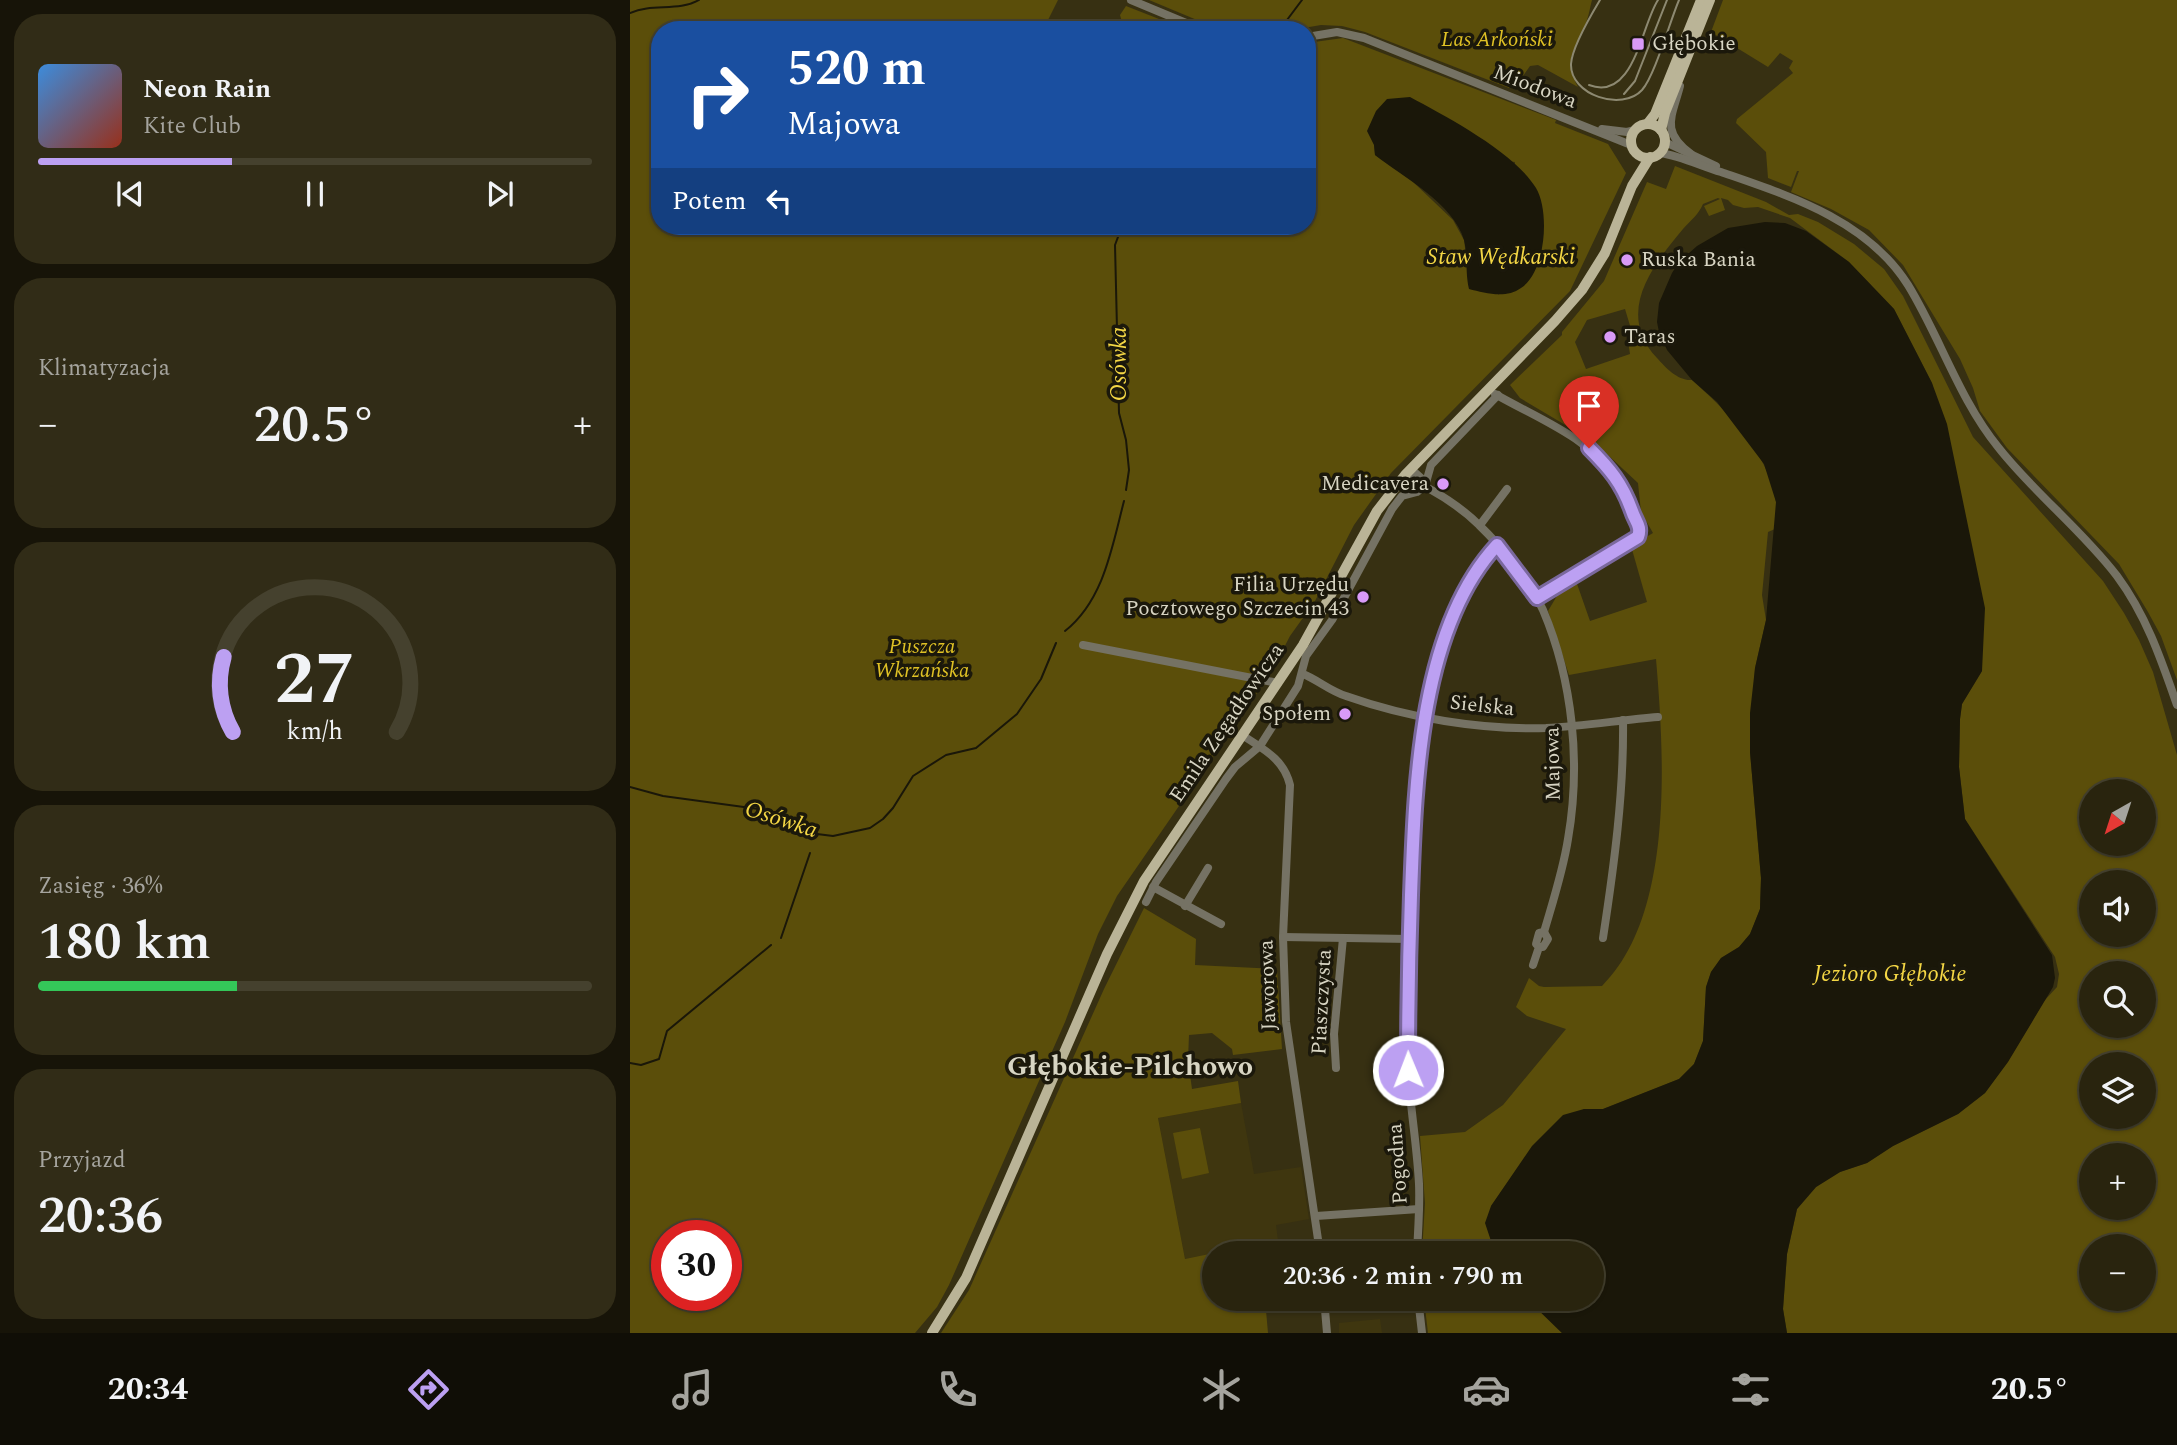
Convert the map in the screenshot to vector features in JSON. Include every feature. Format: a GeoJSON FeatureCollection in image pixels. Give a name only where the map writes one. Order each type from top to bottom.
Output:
{"type":"FeatureCollection","features":[{"type":"Feature","properties":{"kind":"main road"},"geometry":{"type":"LineString","coordinates":[[1635,130],[1648,123],[1655,114],[1701,0]]}},
{"type":"Feature","properties":{"kind":"main road"},"geometry":{"type":"LineString","coordinates":[[1633,148],[1658,151],[1663,117],[1710,0]]}},
{"type":"Feature","properties":{"kind":"main road"},"geometry":{"type":"LineString","coordinates":[[1648,123],[1661,130]]}},
{"type":"Feature","properties":{"kind":"main road","name":"Emila Zegadłowicza"},"geometry":{"type":"LineString","coordinates":[[932,1333],[966,1278],[1132,902],[1315,624],[1377,511],[1408,472],[1494,392],[1586,285],[1608,247],[1632,186],[1636,161],[1633,148],[1635,130]]}},
{"type":"Feature","properties":{"kind":"main road","name":"Emila Zegadłowicza"},"geometry":{"type":"LineString","coordinates":[[1632,186],[1658,151]]}},
{"type":"Feature","properties":{"kind":"street"},"geometry":{"type":"LineString","coordinates":[[1131,0],[1181,21]]}},
{"type":"Feature","properties":{"kind":"street","name":"Miodowa"},"geometry":{"type":"LineString","coordinates":[[1316,35],[1335,32],[1356,35],[1592,127],[1633,148]]}},
{"type":"Feature","properties":{"kind":"street"},"geometry":{"type":"LineString","coordinates":[[1686,63],[1671,127],[1676,143],[1690,154],[1747,181],[1843,222],[1869,240],[1894,265],[1989,436],[2012,464],[2097,552],[2129,593],[2154,641],[2177,705]]}},
{"type":"Feature","properties":{"kind":"street","name":"Miodowa"},"geometry":{"type":"LineString","coordinates":[[1592,127],[1627,132],[1635,130]]}},
{"type":"Feature","properties":{"kind":"street"},"geometry":{"type":"LineString","coordinates":[[1658,151],[1690,154]]}},
{"type":"Feature","properties":{"kind":"street"},"geometry":{"type":"LineString","coordinates":[[1658,151],[1747,181]]}},
{"type":"Feature","properties":{"kind":"street"},"geometry":{"type":"LineString","coordinates":[[1146,902],[1153,887],[1231,772],[1259,746],[1298,686],[1306,656],[1332,620],[1392,509],[1402,496],[1425,486],[1433,462],[1494,392],[1572,435],[1605,465],[1626,492],[1640,529],[1638,537],[1537,598]]}},
{"type":"Feature","properties":{"kind":"street","name":"Majowa"},"geometry":{"type":"LineString","coordinates":[[1408,472],[1417,484],[1425,486],[1480,525],[1497,545],[1537,598],[1561,665],[1571,726],[1574,776],[1571,819],[1559,883],[1544,932],[1539,933],[1536,940],[1539,947],[1533,965]]}},
{"type":"Feature","properties":{"kind":"street"},"geometry":{"type":"LineString","coordinates":[[1480,525],[1507,489]]}},
{"type":"Feature","properties":{"kind":"street","name":"Pogodna"},"geometry":{"type":"LineString","coordinates":[[1417,1241],[1419,1209],[1408,1070],[1415,800],[1425,717],[1435,672],[1455,612],[1477,571],[1497,545]]}},
{"type":"Feature","properties":{"kind":"street"},"geometry":{"type":"LineString","coordinates":[[1083,645],[1278,683]]}},
{"type":"Feature","properties":{"kind":"street","name":"Sielska"},"geometry":{"type":"LineString","coordinates":[[1303,674],[1348,697],[1425,717],[1495,727],[1571,726],[1658,717]]}},
{"type":"Feature","properties":{"kind":"street"},"geometry":{"type":"LineString","coordinates":[[1603,937],[1620,808],[1624,755],[1623,720]]}},
{"type":"Feature","properties":{"kind":"street","name":"Jaworowa"},"geometry":{"type":"LineString","coordinates":[[1242,735],[1279,762],[1290,785],[1283,937],[1287,1037],[1319,1241]]}},
{"type":"Feature","properties":{"kind":"street"},"geometry":{"type":"LineString","coordinates":[[1185,906],[1208,868]]}},
{"type":"Feature","properties":{"kind":"street"},"geometry":{"type":"LineString","coordinates":[[1153,887],[1221,924]]}},
{"type":"Feature","properties":{"kind":"street","name":"Piaszczysta"},"geometry":{"type":"LineString","coordinates":[[1283,937],[1410,939]]}},
{"type":"Feature","properties":{"kind":"street","name":"Piaszczysta"},"geometry":{"type":"LineString","coordinates":[[1336,1068],[1334,1034],[1343,938]]}},
{"type":"Feature","properties":{"kind":"street"},"geometry":{"type":"LineString","coordinates":[[1316,1216],[1419,1209]]}},
{"type":"Feature","properties":{"kind":"street"},"geometry":{"type":"LineString","coordinates":[[1325,1311],[1327,1333]]}},
{"type":"Feature","properties":{"kind":"street"},"geometry":{"type":"LineString","coordinates":[[1419,1311],[1422,1333]]}},
{"type":"Feature","properties":{"kind":"shaded area"},"geometry":{"type":"Polygon","coordinates":[[[1241,1103],[1254,1174],[1301,1167],[1309,1219],[1276,1225],[1278,1241],[1202,1241],[1202,1256],[1185,1259],[1158,1118],[1241,1103]]]}},
{"type":"Feature","properties":{"kind":"shaded area"},"geometry":{"type":"Polygon","coordinates":[[[1380,1319],[1382,1333],[1339,1333],[1339,1323],[1380,1319]]]}},
{"type":"Feature","properties":{"kind":"green space","name":"Puszcza Wkrzańska"},"geometry":{"type":"Polygon","coordinates":[[[630,0],[1058,0],[1048,21],[651,21],[651,235],[1316,235],[1316,42],[1343,38],[1556,120],[1555,123],[1608,144],[1626,173],[1570,291],[1391,473],[1354,525],[1315,601],[1290,636],[1272,671],[1117,896],[1098,934],[1065,1022],[937,1307],[915,1333],[630,1333],[630,0]],[[1374,145],[1375,155],[1411,180],[1453,220],[1464,240],[1466,255],[1499,295],[1515,162],[1374,145]]]}},
{"type":"Feature","properties":{"kind":"green space","name":"Las Arkoński"},"geometry":{"type":"Polygon","coordinates":[[[1149,0],[1592,0],[1586,23],[1572,54],[1571,68],[1578,87],[1538,65],[1530,66],[1518,83],[1509,88],[1365,32],[1342,26],[1316,26],[1316,21],[1199,21],[1149,0]]]}},
{"type":"Feature","properties":{"kind":"green space"},"geometry":{"type":"Polygon","coordinates":[[[1723,0],[2177,0],[2177,680],[2161,636],[2119,564],[2007,448],[1980,411],[1960,359],[1903,265],[1869,230],[1831,209],[1791,192],[1799,171],[1791,187],[1768,178],[1766,152],[1736,123],[1737,119],[1793,73],[1789,68],[1793,61],[1780,53],[1768,67],[1711,32],[1723,0]]]}},
{"type":"Feature","properties":{"kind":"green space"},"geometry":{"type":"Polygon","coordinates":[[[1126,6],[1164,21],[1122,21],[1120,15],[1126,6]]]}},
{"type":"Feature","properties":{"kind":"green space"},"geometry":{"type":"Polygon","coordinates":[[[1675,166],[1766,202],[1789,215],[1798,214],[1818,222],[1854,244],[1884,269],[1903,296],[1973,437],[2103,581],[2139,640],[2153,672],[2177,755],[2177,1333],[1787,1333],[1783,1309],[1787,1254],[1797,1209],[1816,1187],[1840,1172],[1867,1163],[1893,1146],[1958,1114],[1985,1093],[2044,1001],[2057,987],[2059,974],[2055,957],[1965,819],[1959,767],[1960,719],[1962,704],[1982,671],[1932,383],[1894,309],[1849,262],[1790,218],[1758,207],[1744,208],[1733,205],[1721,198],[1725,210],[1709,216],[1704,206],[1720,199],[1703,204],[1660,258],[1643,291],[1639,324],[1645,341],[1668,370],[1692,380],[1719,405],[1744,434],[1765,467],[1776,502],[1775,529],[1768,532],[1762,595],[1766,620],[1755,668],[1750,752],[1761,878],[1760,909],[1750,934],[1739,947],[1721,958],[1711,972],[1706,987],[1703,1041],[1694,1064],[1679,1079],[1603,1109],[1584,1109],[1515,1172],[1491,1206],[1494,1241],[1423,1241],[1425,1203],[1420,1136],[1465,1132],[1503,1105],[1566,1029],[1527,1016],[1516,1007],[1529,978],[1544,987],[1602,986],[1626,955],[1642,918],[1653,876],[1662,785],[1656,659],[1569,675],[1548,611],[1561,589],[1576,581],[1590,621],[1647,602],[1631,546],[1653,533],[1641,512],[1638,483],[1594,442],[1520,398],[1510,385],[1562,335],[1604,281],[1647,182],[1666,189],[1675,166]],[[1625,309],[1587,320],[1575,342],[1586,369],[1630,354],[1628,341],[1634,339],[1625,309]]]}},
{"type":"Feature","properties":{"kind":"green space"},"geometry":{"type":"Polygon","coordinates":[[[1144,908],[1196,939],[1195,965],[1277,969],[1282,1049],[1233,1055],[1232,1049],[1212,1033],[1189,1035],[1188,1060],[1192,1089],[1238,1081],[1241,1103],[1158,1118],[1185,1259],[1202,1255],[1202,1311],[1266,1311],[1268,1333],[941,1333],[969,1290],[1104,989],[1144,908]]]}},
{"type":"Feature","properties":{"kind":"green space"},"geometry":{"type":"Polygon","coordinates":[[[1200,1128],[1209,1173],[1182,1179],[1173,1133],[1200,1128]]]}},
{"type":"Feature","properties":{"kind":"green space"},"geometry":{"type":"Polygon","coordinates":[[[1425,1311],[1539,1311],[1562,1333],[1428,1333],[1425,1311]]]}},
{"type":"Feature","properties":{"kind":"water","name":"Staw Wędkarski"},"geometry":{"type":"Polygon","coordinates":[[[1410,97],[1496,149],[1512,161],[1536,188],[1543,211],[1543,241],[1536,269],[1521,288],[1509,293],[1495,294],[1469,289],[1464,240],[1450,215],[1413,182],[1375,155],[1374,145],[1367,131],[1376,111],[1387,99],[1410,97]]]}},
{"type":"Feature","properties":{"kind":"water","name":"Jezioro Głębokie"},"geometry":{"type":"Polygon","coordinates":[[[1765,222],[1785,223],[1806,231],[1849,262],[1894,309],[1932,383],[1947,424],[1985,608],[1982,671],[1962,704],[1960,719],[1959,767],[1965,819],[2052,955],[2055,978],[2053,987],[2008,1062],[1985,1093],[1958,1114],[1893,1146],[1867,1163],[1840,1172],[1816,1187],[1797,1209],[1787,1254],[1783,1309],[1787,1333],[1562,1333],[1539,1311],[1604,1311],[1604,1241],[1491,1241],[1485,1223],[1491,1206],[1532,1146],[1563,1115],[1584,1109],[1603,1109],[1679,1079],[1694,1064],[1703,1041],[1706,987],[1711,972],[1721,958],[1739,947],[1750,934],[1760,909],[1761,878],[1750,752],[1750,713],[1755,668],[1766,620],[1776,502],[1764,464],[1717,402],[1692,380],[1667,350],[1657,322],[1659,303],[1679,262],[1697,246],[1728,228],[1765,222]]]}},
{"type":"Feature","properties":{"kind":"waterway"},"geometry":{"type":"LineString","coordinates":[[630,13],[648,8],[683,6],[699,0]]}},
{"type":"Feature","properties":{"kind":"waterway","name":"Osówka"},"geometry":{"type":"LineString","coordinates":[[1286,21],[1302,0]]}},
{"type":"Feature","properties":{"kind":"waterway","name":"Osówka"},"geometry":{"type":"LineString","coordinates":[[1118,237],[1115,245],[1119,413],[1126,440],[1129,470],[1126,490]]}},
{"type":"Feature","properties":{"kind":"waterway","name":"Osówka"},"geometry":{"type":"LineString","coordinates":[[1065,631],[1089,604],[1098,588],[1105,572],[1124,501]]}},
{"type":"Feature","properties":{"kind":"waterway","name":"Osówka"},"geometry":{"type":"LineString","coordinates":[[630,787],[663,796],[765,810],[817,834],[833,836],[870,828],[893,808],[913,776],[946,755],[976,748],[1017,714],[1041,679],[1056,643]]}},
{"type":"Feature","properties":{"kind":"waterway"},"geometry":{"type":"LineString","coordinates":[[781,938],[810,853]]}},
{"type":"Feature","properties":{"kind":"waterway"},"geometry":{"type":"LineString","coordinates":[[630,1063],[641,1065],[659,1059],[667,1031],[771,945]]}},
{"type":"Feature","properties":{"kind":"tram line"},"geometry":{"type":"LineString","coordinates":[[1600,0],[1578,40],[1571,64],[1573,75],[1579,84],[1588,92],[1610,100],[1633,96],[1647,83],[1679,0]]}},
{"type":"Feature","properties":{"kind":"tram line"},"geometry":{"type":"LineString","coordinates":[[1589,85],[1604,87],[1616,83],[1626,72],[1658,0]]}},
{"type":"Feature","properties":{"kind":"tram line"},"geometry":{"type":"LineString","coordinates":[[1624,94],[1635,81],[1667,0]]}},
{"type":"Feature","properties":{"kind":"place","name":"Głębokie"},"geometry":{"type":"Point","coordinates":[1638,44]}},
{"type":"Feature","properties":{"kind":"place","name":"Ruska Bania"},"geometry":{"type":"Point","coordinates":[1627,260]}},
{"type":"Feature","properties":{"kind":"place","name":"Taras"},"geometry":{"type":"Point","coordinates":[1610,337]}},
{"type":"Feature","properties":{"kind":"place","name":"Medicavera"},"geometry":{"type":"Point","coordinates":[1443,484]}},
{"type":"Feature","properties":{"kind":"place","name":"Filia Urzędu Pocztowego Szczecin 43"},"geometry":{"type":"Point","coordinates":[1363,597]}},
{"type":"Feature","properties":{"kind":"place","name":"Społem"},"geometry":{"type":"Point","coordinates":[1345,714]}},
{"type":"Feature","properties":{"kind":"district","name":"Głębokie-Pilchowo"},"geometry":{"type":"Point","coordinates":[1130,1066]}},
{"type":"Feature","properties":{"kind":"route"},"geometry":{"type":"LineString","coordinates":[[1408,1070],[1415,800],[1421,742],[1435,672],[1450,625],[1466,590],[1497,545],[1537,598],[1638,537],[1639,527],[1626,492],[1589,448]]}}]}
